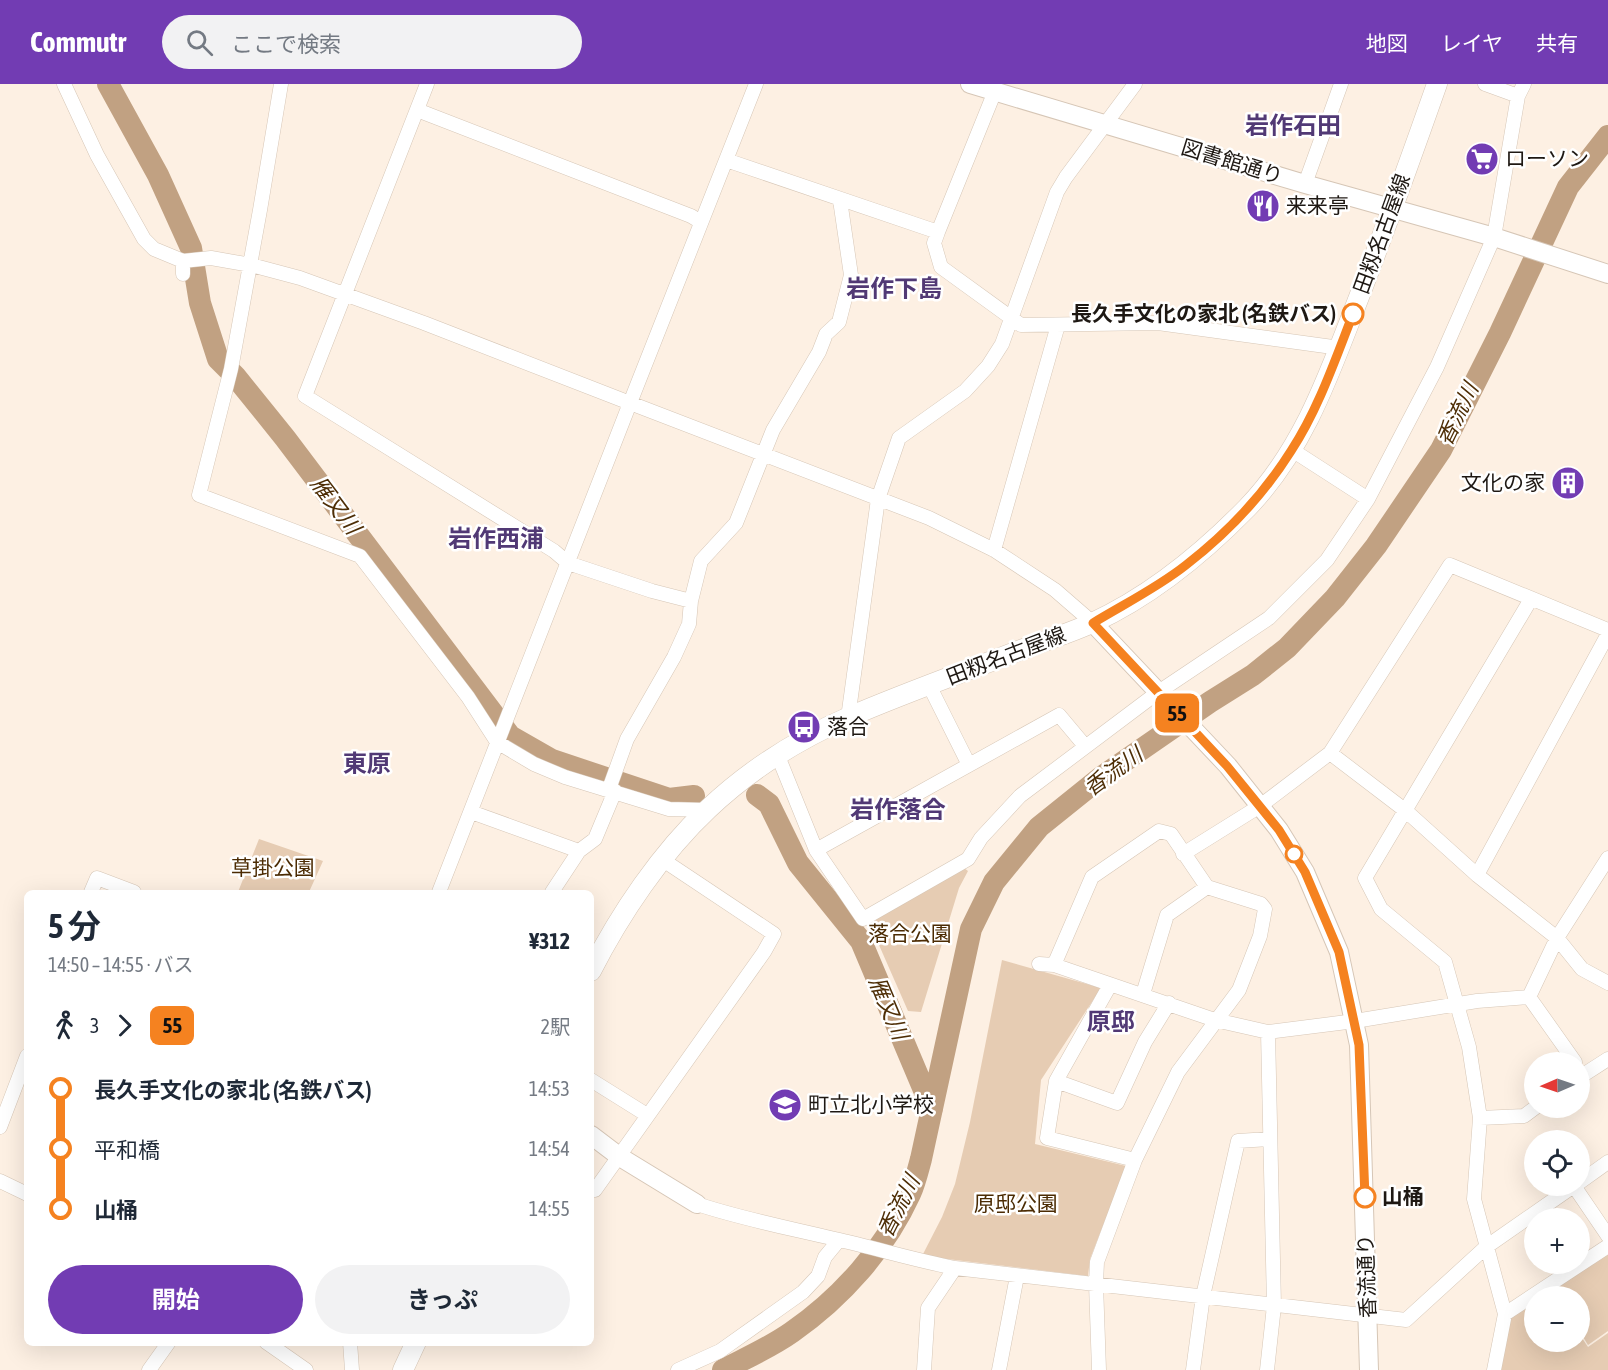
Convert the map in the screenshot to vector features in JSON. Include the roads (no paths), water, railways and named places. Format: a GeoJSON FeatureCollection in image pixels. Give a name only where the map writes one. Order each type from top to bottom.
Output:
{"type":"FeatureCollection","features":[{"type":"Feature","properties":{"kind":"main road","name":"田籾名古屋線"},"geometry":{"type":"LineString","coordinates":[[594,964],[629,904],[663,860],[706,810],[733,787],[778,756],[848,718],[1093,623],[1187,565],[1248,506],[1271,480],[1292,450],[1318,400],[1393,208],[1437,84]]}},
{"type":"Feature","properties":{"kind":"main road"},"geometry":{"type":"LineString","coordinates":[[404,1370],[414,1346]]}},
{"type":"Feature","properties":{"kind":"street"},"geometry":{"type":"LineString","coordinates":[[64,84],[97,155],[144,239],[154,249],[184,265],[211,258],[300,278],[929,518],[994,550],[1055,590],[1093,623]]}},
{"type":"Feature","properties":{"kind":"street"},"geometry":{"type":"LineString","coordinates":[[281,84],[230,374],[199,495],[360,556],[468,697],[497,742],[534,764],[555,772],[669,809],[706,810]]}},
{"type":"Feature","properties":{"kind":"street"},"geometry":{"type":"LineString","coordinates":[[427,84],[305,396],[554,550],[568,563],[652,591],[691,601]]}},
{"type":"Feature","properties":{"kind":"street"},"geometry":{"type":"LineString","coordinates":[[440,890],[756,84]]}},
{"type":"Feature","properties":{"kind":"street","name":"図書館通り"},"geometry":{"type":"LineString","coordinates":[[970,84],[1305,184],[1494,237],[1608,274]]}},
{"type":"Feature","properties":{"kind":"street"},"geometry":{"type":"LineString","coordinates":[[848,718],[878,499],[900,438],[965,391],[978,378],[1002,344],[1057,192],[1126,94],[1136,84]]}},
{"type":"Feature","properties":{"kind":"street"},"geometry":{"type":"LineString","coordinates":[[1305,184],[1341,84]]}},
{"type":"Feature","properties":{"kind":"street"},"geometry":{"type":"LineString","coordinates":[[778,756],[816,850],[863,919],[968,860],[981,838],[1020,796],[1085,746],[1161,696],[1269,618],[1327,561],[1368,499],[1437,367],[1494,237],[1521,90],[1485,84]]}},
{"type":"Feature","properties":{"kind":"street"},"geometry":{"type":"LineString","coordinates":[[995,92],[934,243],[941,267],[1012,320],[1021,324],[1058,325],[1158,323],[1340,348]]}},
{"type":"Feature","properties":{"kind":"street"},"geometry":{"type":"LineString","coordinates":[[417,110],[691,216],[701,222]]}},
{"type":"Feature","properties":{"kind":"street"},"geometry":{"type":"LineString","coordinates":[[726,160],[938,232]]}},
{"type":"Feature","properties":{"kind":"street"},"geometry":{"type":"LineString","coordinates":[[553,890],[579,851],[596,839],[615,770],[627,739],[678,649],[688,624],[701,561],[736,523],[773,429],[819,352],[826,334],[838,322],[851,275],[840,200]]}},
{"type":"Feature","properties":{"kind":"street"},"geometry":{"type":"LineString","coordinates":[[994,550],[1058,325]]}},
{"type":"Feature","properties":{"kind":"street"},"geometry":{"type":"LineString","coordinates":[[1292,450],[1368,499]]}},
{"type":"Feature","properties":{"kind":"street"},"geometry":{"type":"LineString","coordinates":[[1183,854],[1260,806],[1330,753],[1450,566],[1608,632],[1477,875]]}},
{"type":"Feature","properties":{"kind":"street"},"geometry":{"type":"LineString","coordinates":[[1494,1370],[1505,1314],[1474,1199],[1480,1118],[1469,1047],[1445,963],[1381,909],[1365,878],[1531,599]]}},
{"type":"Feature","properties":{"kind":"street","name":"香流通り"},"geometry":{"type":"LineString","coordinates":[[1093,623],[1203,739],[1279,830],[1305,872],[1324,912],[1339,952],[1359,1045],[1369,1370]]}},
{"type":"Feature","properties":{"kind":"street"},"geometry":{"type":"LineString","coordinates":[[930,685],[969,765]]}},
{"type":"Feature","properties":{"kind":"street"},"geometry":{"type":"LineString","coordinates":[[816,850],[1059,715],[1085,746]]}},
{"type":"Feature","properties":{"kind":"street"},"geometry":{"type":"LineString","coordinates":[[1330,753],[1406,811],[1477,875],[1557,938],[1582,969],[1608,983]]}},
{"type":"Feature","properties":{"kind":"street"},"geometry":{"type":"LineString","coordinates":[[471,812],[579,851]]}},
{"type":"Feature","properties":{"kind":"street"},"geometry":{"type":"LineString","coordinates":[[1099,1370],[1097,1262],[1135,1160],[1178,1072],[1215,1020],[1239,990],[1260,936],[1265,909],[1261,904],[1207,887],[1171,834],[1159,831],[1092,877],[1047,964],[1143,994],[1215,1020],[1268,1032],[1355,1022],[1455,1004],[1529,997]]}},
{"type":"Feature","properties":{"kind":"street"},"geometry":{"type":"LineString","coordinates":[[1529,997],[1557,938],[1608,858]]}},
{"type":"Feature","properties":{"kind":"street"},"geometry":{"type":"LineString","coordinates":[[594,1190],[764,952],[774,934],[663,860]]}},
{"type":"Feature","properties":{"kind":"street"},"geometry":{"type":"LineString","coordinates":[[92,890],[97,878],[129,890]]}},
{"type":"Feature","properties":{"kind":"street"},"geometry":{"type":"LineString","coordinates":[[1143,994],[1167,915],[1207,887]]}},
{"type":"Feature","properties":{"kind":"street"},"geometry":{"type":"LineString","coordinates":[[1110,985],[1056,1081],[1047,1138],[1135,1160]]}},
{"type":"Feature","properties":{"kind":"street"},"geometry":{"type":"LineString","coordinates":[[1529,997],[1568,1052]]}},
{"type":"Feature","properties":{"kind":"street"},"geometry":{"type":"LineString","coordinates":[[1056,1081],[1117,1103],[1145,1042],[1169,1003]]}},
{"type":"Feature","properties":{"kind":"street"},"geometry":{"type":"LineString","coordinates":[[1267,1370],[1274,1306],[1268,1032]]}},
{"type":"Feature","properties":{"kind":"street"},"geometry":{"type":"LineString","coordinates":[[1590,1068],[1608,1059]]}},
{"type":"Feature","properties":{"kind":"street"},"geometry":{"type":"LineString","coordinates":[[0,1127],[24,1064]]}},
{"type":"Feature","properties":{"kind":"street"},"geometry":{"type":"LineString","coordinates":[[594,1082],[647,1115]]}},
{"type":"Feature","properties":{"kind":"street"},"geometry":{"type":"LineString","coordinates":[[1480,1118],[1524,1116]]}},
{"type":"Feature","properties":{"kind":"street"},"geometry":{"type":"LineString","coordinates":[[594,1137],[697,1204],[731,1215],[905,1257],[956,1268],[1017,1276],[1406,1320],[1486,1247],[1559,1196]]}},
{"type":"Feature","properties":{"kind":"street"},"geometry":{"type":"LineString","coordinates":[[1192,1370],[1203,1296],[1238,1141],[1269,1139]]}},
{"type":"Feature","properties":{"kind":"street"},"geometry":{"type":"LineString","coordinates":[[1590,1174],[1608,1162]]}},
{"type":"Feature","properties":{"kind":"street"},"geometry":{"type":"LineString","coordinates":[[0,1181],[24,1193]]}},
{"type":"Feature","properties":{"kind":"street"},"geometry":{"type":"LineString","coordinates":[[1583,1196],[1608,1236]]}},
{"type":"Feature","properties":{"kind":"street"},"geometry":{"type":"LineString","coordinates":[[678,1370],[720,1351],[803,1292],[818,1276],[825,1257],[845,1241]]}},
{"type":"Feature","properties":{"kind":"street"},"geometry":{"type":"LineString","coordinates":[[1505,1314],[1608,1246]]}},
{"type":"Feature","properties":{"kind":"street"},"geometry":{"type":"LineString","coordinates":[[924,1370],[928,1308],[956,1268]]}},
{"type":"Feature","properties":{"kind":"street"},"geometry":{"type":"LineString","coordinates":[[999,1370],[1017,1276]]}},
{"type":"Feature","properties":{"kind":"street"},"geometry":{"type":"LineString","coordinates":[[150,1370],[166,1346]]}},
{"type":"Feature","properties":{"kind":"street"},"geometry":{"type":"LineString","coordinates":[[272,1346],[306,1370]]}},
{"type":"Feature","properties":{"kind":"street"},"geometry":{"type":"LineString","coordinates":[[350,1346],[352,1370]]}},
{"type":"Feature","properties":{"kind":"waterway","name":"雁又川"},"geometry":{"type":"LineString","coordinates":[[108,84],[158,175],[191,248],[200,303],[218,359],[235,376],[285,438],[510,736],[552,760],[669,799],[694,796]]}},
{"type":"Feature","properties":{"kind":"waterway","name":"香流川"},"geometry":{"type":"LineString","coordinates":[[723,1370],[784,1337],[828,1304],[875,1253],[900,1214],[912,1190],[921,1159],[971,929],[994,882],[1039,827],[1100,778],[1253,675],[1287,648],[1335,598],[1376,546],[1441,450],[1500,333],[1568,187],[1608,136]]}},
{"type":"Feature","properties":{"kind":"waterway","name":"雁又川"},"geometry":{"type":"LineString","coordinates":[[757,795],[769,804],[798,863],[861,941],[932,1109]]}},
{"type":"Feature","properties":{"kind":"place","name":"ローソン"},"geometry":{"type":"Point","coordinates":[1482,159]}},
{"type":"Feature","properties":{"kind":"place","name":"来来亭"},"geometry":{"type":"Point","coordinates":[1263,206]}},
{"type":"Feature","properties":{"kind":"place","name":"長久手文化の家北 (名鉄バス)"},"geometry":{"type":"Point","coordinates":[1353,314]}},
{"type":"Feature","properties":{"kind":"place","name":"文化の家"},"geometry":{"type":"Point","coordinates":[1568,483]}},
{"type":"Feature","properties":{"kind":"place","name":"落合"},"geometry":{"type":"Point","coordinates":[804,727]}},
{"type":"Feature","properties":{"kind":"place","name":"町立北小学校"},"geometry":{"type":"Point","coordinates":[785,1105]}},
{"type":"Feature","properties":{"kind":"place","name":"山桶"},"geometry":{"type":"Point","coordinates":[1365,1197]}},
{"type":"Feature","properties":{"kind":"district","name":"岩作石田"},"geometry":{"type":"Point","coordinates":[1293,126]}},
{"type":"Feature","properties":{"kind":"district","name":"岩作下島"},"geometry":{"type":"Point","coordinates":[894,289]}},
{"type":"Feature","properties":{"kind":"district","name":"岩作西浦"},"geometry":{"type":"Point","coordinates":[496,539]}},
{"type":"Feature","properties":{"kind":"district","name":"東原"},"geometry":{"type":"Point","coordinates":[367,764]}},
{"type":"Feature","properties":{"kind":"district","name":"岩作落合"},"geometry":{"type":"Point","coordinates":[898,810]}},
{"type":"Feature","properties":{"kind":"district","name":"原邸"},"geometry":{"type":"Point","coordinates":[1111,1022]}},
{"type":"Feature","properties":{"kind":"park label","name":"草掛公園"},"geometry":{"type":"Point","coordinates":[273,868]}},
{"type":"Feature","properties":{"kind":"park label","name":"落合公園"},"geometry":{"type":"Point","coordinates":[910,934]}},
{"type":"Feature","properties":{"kind":"park label","name":"原邸公園"},"geometry":{"type":"Point","coordinates":[1016,1204]}}]}
